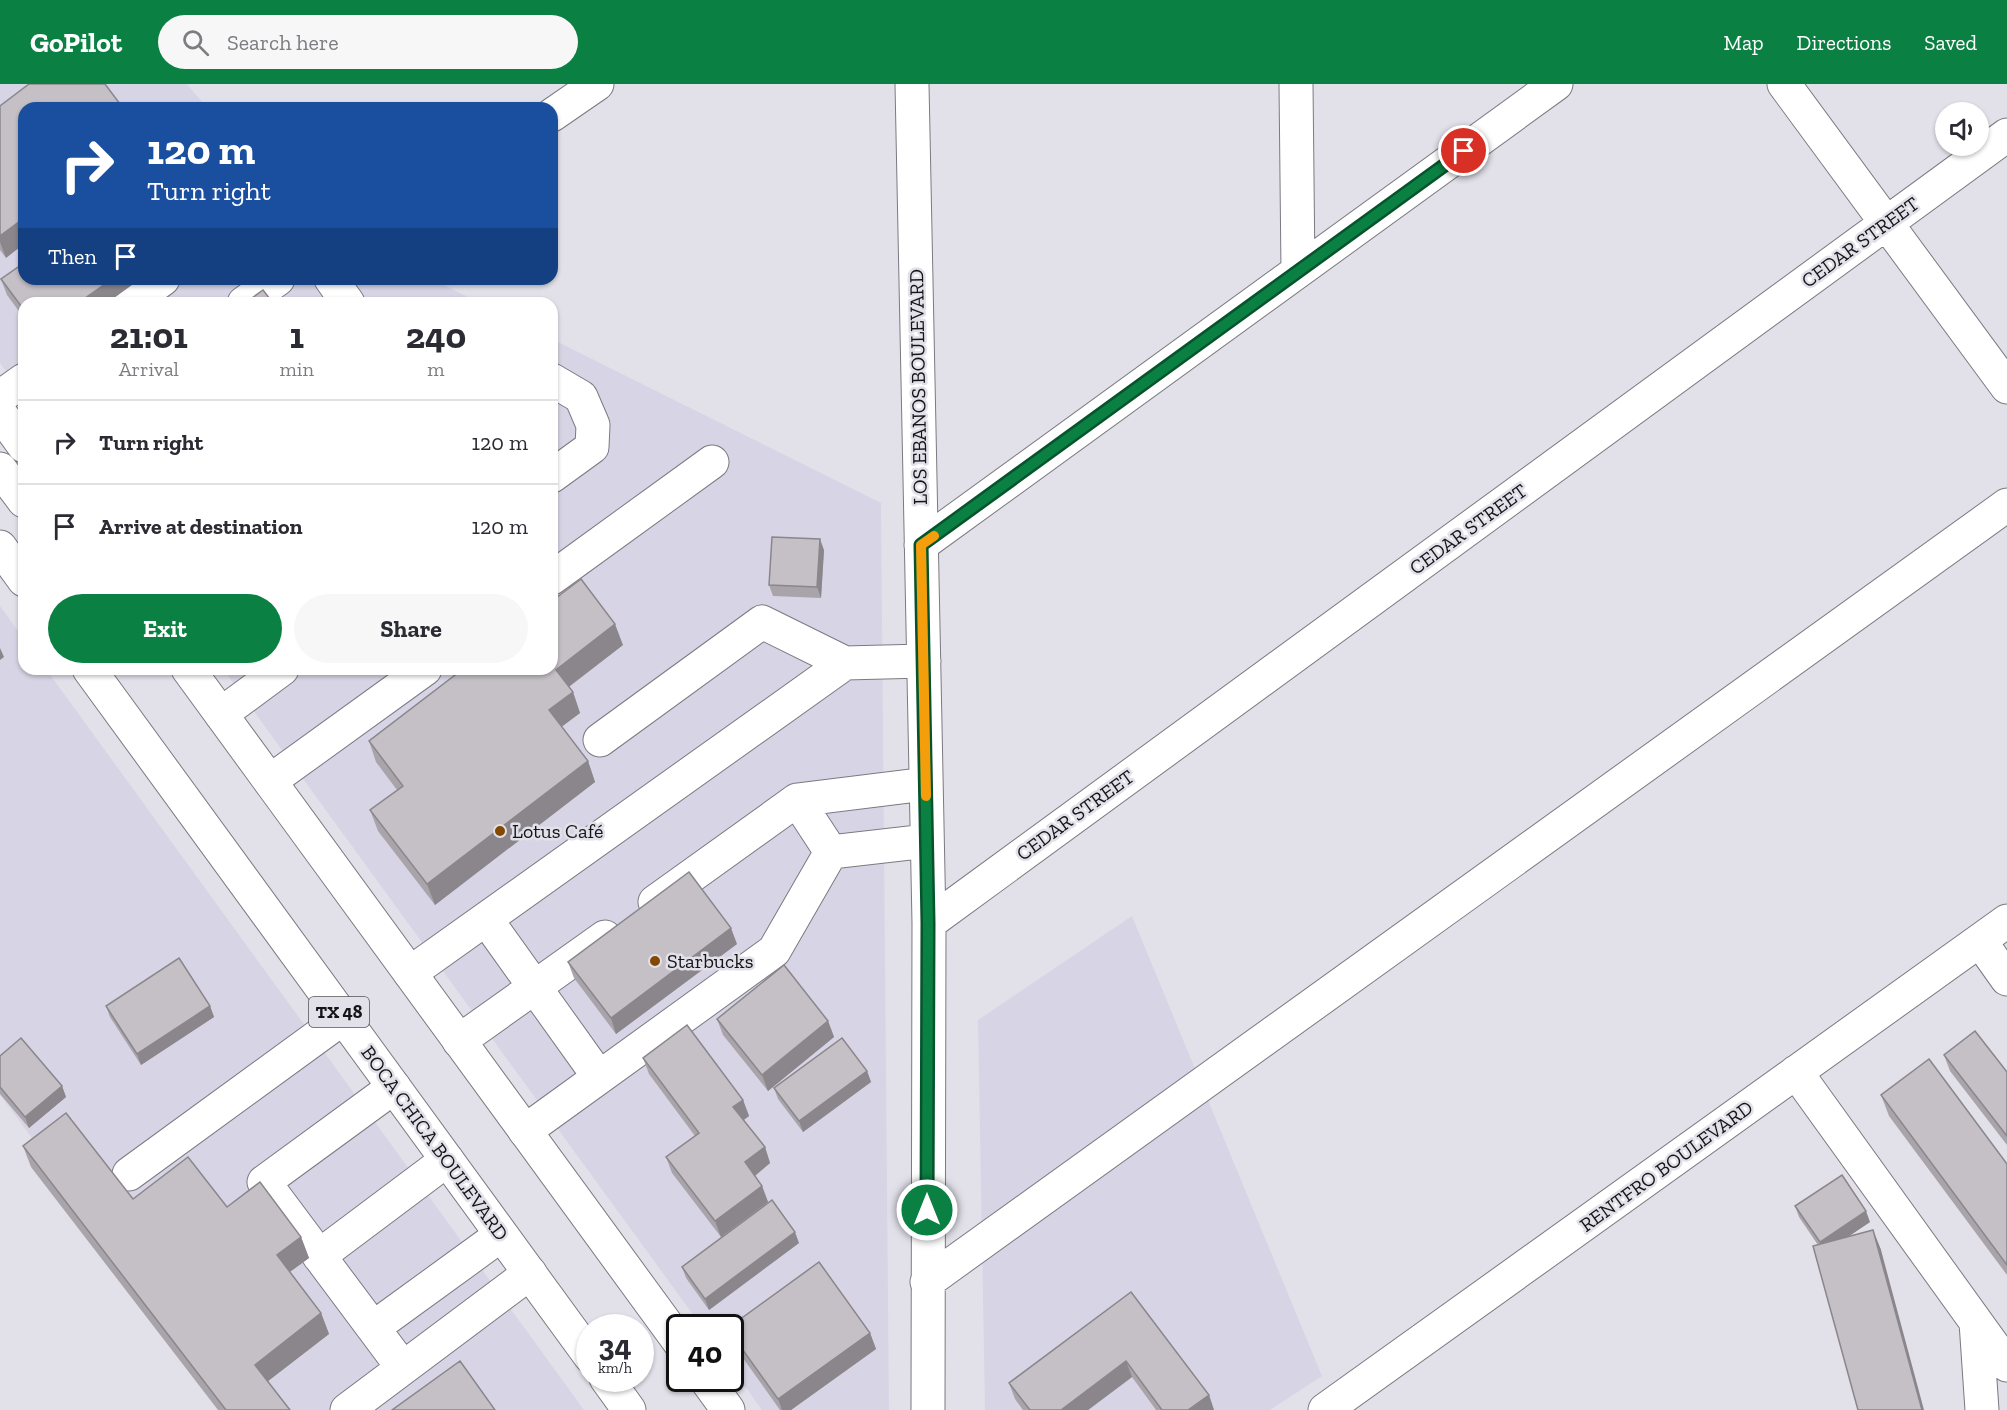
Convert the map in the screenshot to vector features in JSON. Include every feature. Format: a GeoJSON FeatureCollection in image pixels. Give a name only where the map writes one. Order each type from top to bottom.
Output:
{"type":"FeatureCollection","features":[{"type":"Feature","properties":{"kind":"street"},"geometry":{"type":"LineString","coordinates":[[558,111],[597,84]]}},
{"type":"Feature","properties":{"kind":"street","name":"LOS EBANOS BOULEVARD"},"geometry":{"type":"LineString","coordinates":[[912,84],[928,923],[928,1410]]}},
{"type":"Feature","properties":{"kind":"street"},"geometry":{"type":"LineString","coordinates":[[1296,84],[1298,272]]}},
{"type":"Feature","properties":{"kind":"street"},"geometry":{"type":"LineString","coordinates":[[921,545],[1556,84]]}},
{"type":"Feature","properties":{"kind":"street"},"geometry":{"type":"LineString","coordinates":[[1784,84],[2007,387]]}},
{"type":"Feature","properties":{"kind":"street","name":"CEDAR STREET"},"geometry":{"type":"LineString","coordinates":[[928,923],[2007,135]]}},
{"type":"Feature","properties":{"kind":"street"},"geometry":{"type":"LineString","coordinates":[[138,297],[156,285]]}},
{"type":"Feature","properties":{"kind":"street"},"geometry":{"type":"LineString","coordinates":[[252,297],[270,285]]}},
{"type":"Feature","properties":{"kind":"street"},"geometry":{"type":"LineString","coordinates":[[0,397],[18,384]]}},
{"type":"Feature","properties":{"kind":"street"},"geometry":{"type":"LineString","coordinates":[[558,384],[581,397],[593,424],[592,447],[558,472]]}},
{"type":"Feature","properties":{"kind":"street"},"geometry":{"type":"LineString","coordinates":[[0,414],[18,438]]}},
{"type":"Feature","properties":{"kind":"street"},"geometry":{"type":"LineString","coordinates":[[558,574],[711,462]]}},
{"type":"Feature","properties":{"kind":"street"},"geometry":{"type":"LineString","coordinates":[[0,469],[18,493]]}},
{"type":"Feature","properties":{"kind":"street"},"geometry":{"type":"LineString","coordinates":[[927,1282],[2007,505]]}},
{"type":"Feature","properties":{"kind":"street"},"geometry":{"type":"LineString","coordinates":[[0,547],[18,572]]}},
{"type":"Feature","properties":{"kind":"street"},"geometry":{"type":"LineString","coordinates":[[600,740],[762,622],[845,663],[924,661]]}},
{"type":"Feature","properties":{"kind":"street"},"geometry":{"type":"LineString","coordinates":[[410,973],[845,663]]}},
{"type":"Feature","properties":{"kind":"street","name":"BOCA CHICA BOULEVARD"},"geometry":{"type":"LineString","coordinates":[[93,675],[576,1337]]}},
{"type":"Feature","properties":{"kind":"street"},"geometry":{"type":"LineString","coordinates":[[188,675],[221,714],[666,1324]]}},
{"type":"Feature","properties":{"kind":"street"},"geometry":{"type":"LineString","coordinates":[[221,714],[274,675]]}},
{"type":"Feature","properties":{"kind":"street"},"geometry":{"type":"LineString","coordinates":[[270,781],[417,675]]}},
{"type":"Feature","properties":{"kind":"street"},"geometry":{"type":"LineString","coordinates":[[459,1041],[797,800],[926,784]]}},
{"type":"Feature","properties":{"kind":"street"},"geometry":{"type":"LineString","coordinates":[[797,800],[831,852]]}},
{"type":"Feature","properties":{"kind":"street"},"geometry":{"type":"LineString","coordinates":[[831,852],[927,841]]}},
{"type":"Feature","properties":{"kind":"street"},"geometry":{"type":"LineString","coordinates":[[525,1131],[774,951],[831,852]]}},
{"type":"Feature","properties":{"kind":"street"},"geometry":{"type":"LineString","coordinates":[[486,919],[599,1077]]}},
{"type":"Feature","properties":{"kind":"street","name":"RENTFRO BOULEVARD"},"geometry":{"type":"LineString","coordinates":[[1325,1410],[2007,921]]}},
{"type":"Feature","properties":{"kind":"street"},"geometry":{"type":"LineString","coordinates":[[1980,940],[2007,979]]}},
{"type":"Feature","properties":{"kind":"street"},"geometry":{"type":"LineString","coordinates":[[129,1174],[343,1018]]}},
{"type":"Feature","properties":{"kind":"street"},"geometry":{"type":"LineString","coordinates":[[1797,1072],[2007,1365]]}},
{"type":"Feature","properties":{"kind":"street"},"geometry":{"type":"LineString","coordinates":[[394,1087],[264,1182],[403,1368]]}},
{"type":"Feature","properties":{"kind":"street"},"geometry":{"type":"LineString","coordinates":[[319,1256],[447,1160]]}},
{"type":"Feature","properties":{"kind":"street"},"geometry":{"type":"LineString","coordinates":[[373,1328],[501,1235]]}},
{"type":"Feature","properties":{"kind":"street"},"geometry":{"type":"LineString","coordinates":[[346,1410],[530,1274]]}},
{"type":"Feature","properties":{"kind":"street"},"geometry":{"type":"LineString","coordinates":[[1976,1322],[1982,1410]]}},
{"type":"Feature","properties":{"kind":"street"},"geometry":{"type":"LineString","coordinates":[[616,1392],[629,1410]]}},
{"type":"Feature","properties":{"kind":"street"},"geometry":{"type":"LineString","coordinates":[[715,1392],[728,1410]]}},
{"type":"Feature","properties":{"kind":"shaded area"},"geometry":{"type":"Polygon","coordinates":[[[0,84],[187,84],[202,102],[18,102],[18,285],[444,285],[468,297],[18,297],[18,388],[0,363],[0,84]]]}},
{"type":"Feature","properties":{"kind":"shaded area"},"geometry":{"type":"Polygon","coordinates":[[[558,342],[881,503],[889,1410],[762,1410],[744,1385],[744,1314],[693,1314],[227,675],[558,675],[558,342]]]}},
{"type":"Feature","properties":{"kind":"shaded area"},"geometry":{"type":"Polygon","coordinates":[[[0,606],[18,631],[18,675],[50,675],[584,1410],[234,1410],[0,1095],[0,606]]]}},
{"type":"Feature","properties":{"kind":"shaded area"},"geometry":{"type":"Polygon","coordinates":[[[1132,916],[1322,1376],[1270,1410],[985,1410],[978,1020],[1132,916]]]}},
{"type":"Feature","properties":{"kind":"building"},"geometry":{"type":"Polygon","coordinates":[[[29,84],[105,84],[118,102],[18,102],[18,222],[0,236],[0,106],[29,84]]]}},
{"type":"Feature","properties":{"kind":"building"},"geometry":{"type":"Polygon","coordinates":[[[18,267],[18,285],[104,285],[86,297],[18,297],[18,302],[1,279],[18,267]]]}},
{"type":"Feature","properties":{"kind":"building"},"geometry":{"type":"Polygon","coordinates":[[[263,290],[268,297],[253,297],[263,290]]]}},
{"type":"Feature","properties":{"kind":"building"},"geometry":{"type":"Polygon","coordinates":[[[772,537],[820,539],[817,587],[769,585],[772,537]]]}},
{"type":"Feature","properties":{"kind":"building"},"geometry":{"type":"Polygon","coordinates":[[[581,579],[615,624],[558,668],[558,596],[581,579]]]}},
{"type":"Feature","properties":{"kind":"building"},"geometry":{"type":"Polygon","coordinates":[[[558,673],[573,692],[549,710],[588,761],[427,884],[370,810],[403,786],[369,741],[455,675],[558,675],[558,673]]]}},
{"type":"Feature","properties":{"kind":"building","name":"Starbucks"},"geometry":{"type":"Polygon","coordinates":[[[689,872],[731,928],[611,1018],[568,962],[689,872]]]}},
{"type":"Feature","properties":{"kind":"building"},"geometry":{"type":"Polygon","coordinates":[[[179,958],[210,1006],[137,1054],[106,1006],[179,958]]]}},
{"type":"Feature","properties":{"kind":"building"},"geometry":{"type":"Polygon","coordinates":[[[784,965],[828,1021],[762,1075],[717,1019],[784,965]]]}},
{"type":"Feature","properties":{"kind":"building"},"geometry":{"type":"Polygon","coordinates":[[[687,1025],[743,1100],[733,1107],[765,1147],[745,1162],[762,1186],[715,1221],[666,1157],[699,1133],[643,1058],[687,1025]]]}},
{"type":"Feature","properties":{"kind":"building"},"geometry":{"type":"Polygon","coordinates":[[[1975,1031],[2007,1072],[2007,1136],[1944,1055],[1975,1031]]]}},
{"type":"Feature","properties":{"kind":"building"},"geometry":{"type":"Polygon","coordinates":[[[21,1038],[62,1086],[25,1117],[0,1087],[0,1056],[21,1038]]]}},
{"type":"Feature","properties":{"kind":"building"},"geometry":{"type":"Polygon","coordinates":[[[842,1038],[867,1071],[799,1121],[774,1088],[842,1038]]]}},
{"type":"Feature","properties":{"kind":"building"},"geometry":{"type":"Polygon","coordinates":[[[1929,1059],[2007,1164],[2007,1265],[1881,1095],[1929,1059]]]}},
{"type":"Feature","properties":{"kind":"building"},"geometry":{"type":"Polygon","coordinates":[[[66,1113],[133,1199],[188,1157],[227,1207],[260,1182],[301,1237],[277,1255],[321,1313],[255,1365],[290,1410],[226,1410],[23,1146],[66,1113]]]}},
{"type":"Feature","properties":{"kind":"building"},"geometry":{"type":"Polygon","coordinates":[[[1842,1175],[1866,1211],[1820,1242],[1795,1206],[1842,1175]]]}},
{"type":"Feature","properties":{"kind":"building"},"geometry":{"type":"Polygon","coordinates":[[[772,1200],[795,1232],[705,1299],[682,1267],[772,1200]]]}},
{"type":"Feature","properties":{"kind":"building"},"geometry":{"type":"Polygon","coordinates":[[[1873,1230],[1922,1410],[1858,1410],[1813,1246],[1873,1230]]]}},
{"type":"Feature","properties":{"kind":"building"},"geometry":{"type":"Polygon","coordinates":[[[819,1262],[870,1333],[778,1399],[744,1352],[744,1316],[819,1262]]]}},
{"type":"Feature","properties":{"kind":"building"},"geometry":{"type":"Polygon","coordinates":[[[1131,1292],[1209,1395],[1188,1410],[1162,1410],[1126,1361],[1061,1410],[1030,1410],[1009,1383],[1131,1292]]]}},
{"type":"Feature","properties":{"kind":"building"},"geometry":{"type":"Polygon","coordinates":[[[460,1361],[495,1410],[392,1410],[460,1361]]]}},
{"type":"Feature","properties":{"kind":"slow traffic"},"geometry":{"type":"LineString","coordinates":[[926,796],[921,545],[934,536]]}},
{"type":"Feature","properties":{"kind":"place","name":"Lotus Café"},"geometry":{"type":"Point","coordinates":[500,831]}},
{"type":"Feature","properties":{"kind":"place","name":"Starbucks"},"geometry":{"type":"Point","coordinates":[655,961]}},
{"type":"Feature","properties":{"kind":"route"},"geometry":{"type":"LineString","coordinates":[[927,1210],[928,923],[921,545],[1464,151]]}}]}
